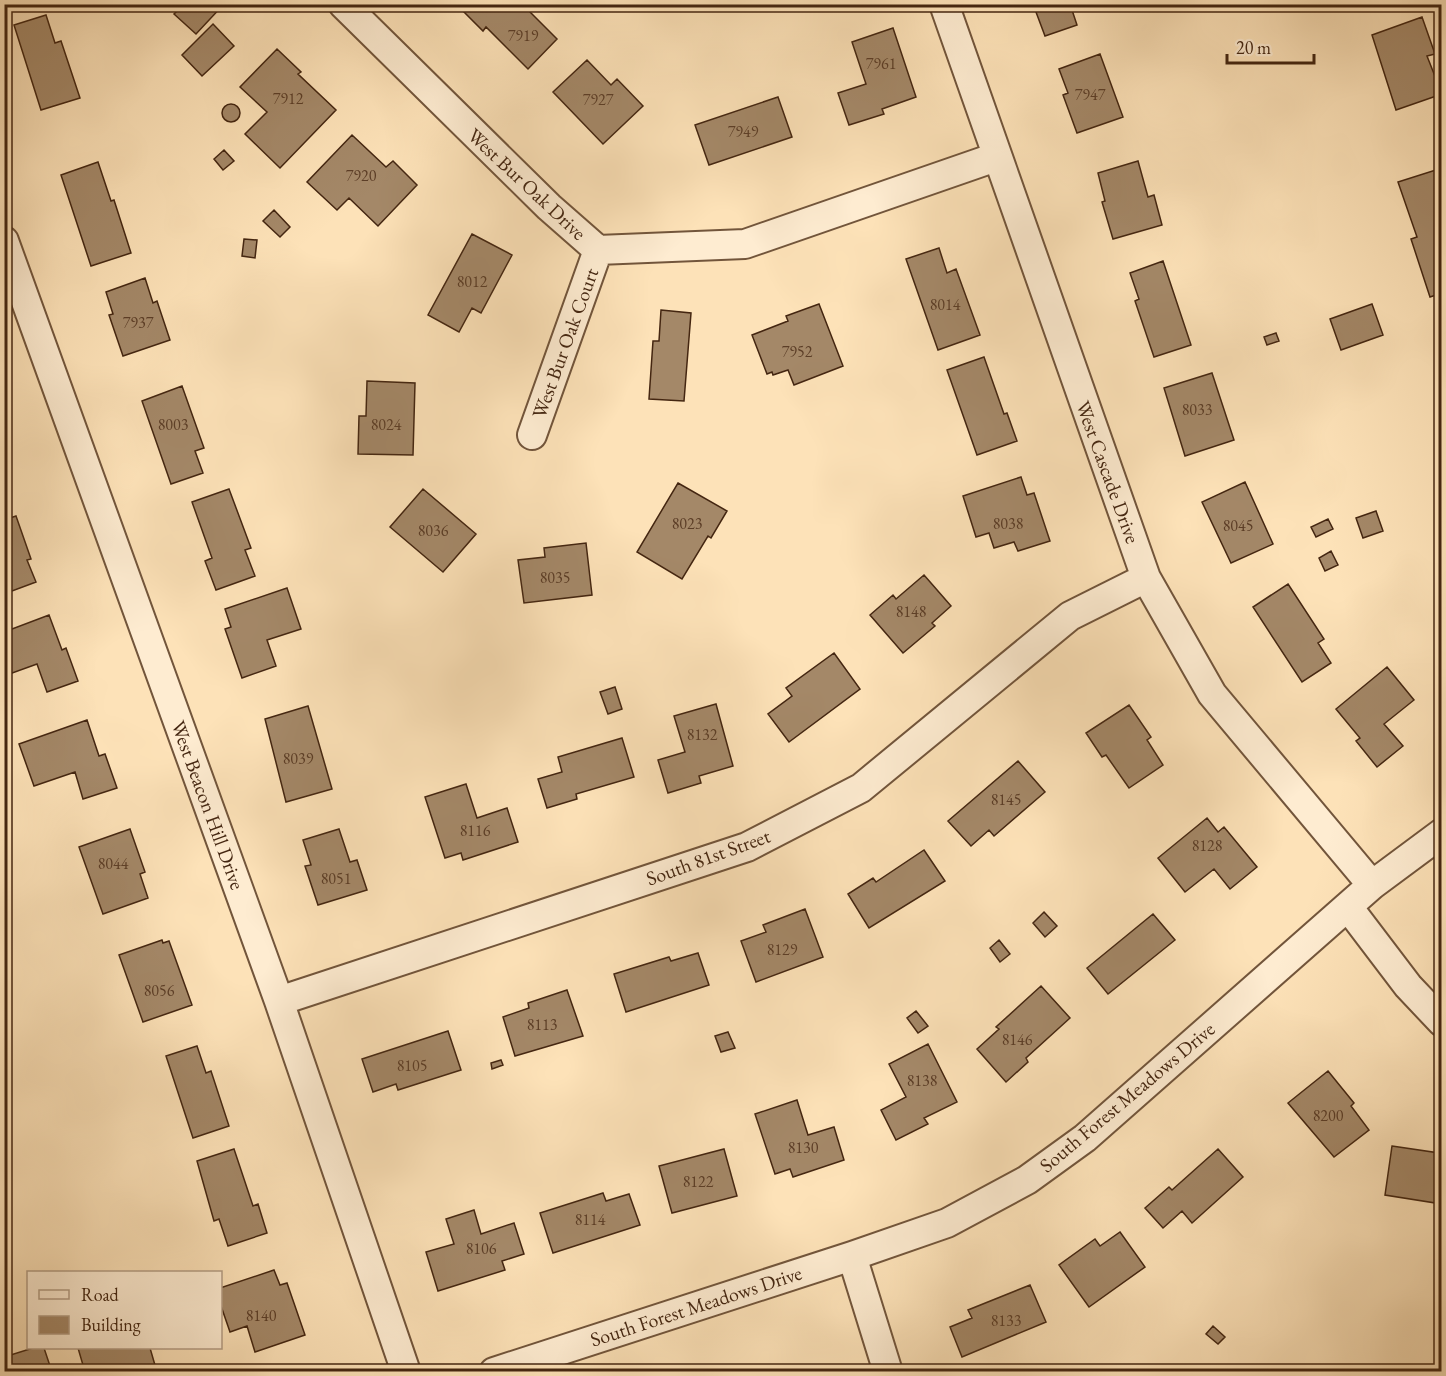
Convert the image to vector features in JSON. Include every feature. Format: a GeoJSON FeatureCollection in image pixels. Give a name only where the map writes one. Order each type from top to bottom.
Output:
{"type":"FeatureCollection","features":[{"type":"Feature","properties":{"kind":"street","name":"West Bur Oak Drive"},"geometry":{"type":"LineString","coordinates":[[343,4],[549,207],[598,250],[744,244],[996,157]]}},
{"type":"Feature","properties":{"kind":"street","name":"West Cascade Drive"},"geometry":{"type":"LineString","coordinates":[[944,4],[1146,578],[1212,694],[1372,885]]}},
{"type":"Feature","properties":{"kind":"street","name":"West Beacon Hill Drive"},"geometry":{"type":"LineString","coordinates":[[4,241],[279,1001],[406,1371]]}},
{"type":"Feature","properties":{"kind":"street","name":"West Bur Oak Court"},"geometry":{"type":"LineString","coordinates":[[532,435],[598,250]]}},
{"type":"Feature","properties":{"kind":"street","name":"South 81st Street"},"geometry":{"type":"LineString","coordinates":[[279,1001],[747,848],[861,788],[1070,616],[1146,578]]}},
{"type":"Feature","properties":{"kind":"street","name":"South Forest Meadows Drive"},"geometry":{"type":"LineString","coordinates":[[494,1371],[852,1256],[947,1223],[1027,1180],[1085,1138],[1372,885],[1442,833]]}},
{"type":"Feature","properties":{"kind":"street"},"geometry":{"type":"LineString","coordinates":[[1348,907],[1408,986],[1442,1022]]}},
{"type":"Feature","properties":{"kind":"street"},"geometry":{"type":"LineString","coordinates":[[852,1256],[888,1371]]}},
{"type":"Feature","properties":{"kind":"building"},"geometry":{"type":"Polygon","coordinates":[[[172,4],[224,4],[196,34],[174,14],[178,10],[172,4]]]}},
{"type":"Feature","properties":{"kind":"building"},"geometry":{"type":"Polygon","coordinates":[[[464,4],[522,4],[557,39],[528,69],[486,27],[483,31],[460,8],[464,4]]]}},
{"type":"Feature","properties":{"kind":"building"},"geometry":{"type":"Polygon","coordinates":[[[1033,4],[1070,4],[1077,25],[1045,36],[1033,4]]]}},
{"type":"Feature","properties":{"kind":"building"},"geometry":{"type":"Polygon","coordinates":[[[46,15],[55,43],[61,41],[80,98],[41,110],[14,25],[46,15]]]}},
{"type":"Feature","properties":{"kind":"building"},"geometry":{"type":"Polygon","coordinates":[[[1422,17],[1435,54],[1427,56],[1442,94],[1396,110],[1372,35],[1422,17]]]}},
{"type":"Feature","properties":{"kind":"building"},"geometry":{"type":"Polygon","coordinates":[[[213,24],[234,46],[202,76],[182,55],[213,24]]]}},
{"type":"Feature","properties":{"kind":"building"},"geometry":{"type":"Polygon","coordinates":[[[893,28],[916,97],[882,109],[884,114],[849,125],[838,93],[866,84],[852,42],[893,28]]]}},
{"type":"Feature","properties":{"kind":"building"},"geometry":{"type":"Polygon","coordinates":[[[277,49],[301,72],[298,74],[336,110],[280,168],[245,134],[267,112],[240,87],[277,49]]]}},
{"type":"Feature","properties":{"kind":"building"},"geometry":{"type":"Polygon","coordinates":[[[1100,54],[1123,117],[1077,133],[1063,95],[1068,93],[1059,69],[1100,54]]]}},
{"type":"Feature","properties":{"kind":"building"},"geometry":{"type":"Polygon","coordinates":[[[587,60],[611,85],[617,79],[643,106],[603,144],[553,92],[587,60]]]}},
{"type":"Feature","properties":{"kind":"building"},"geometry":{"type":"Polygon","coordinates":[[[778,97],[792,137],[709,165],[695,125],[778,97]]]}},
{"type":"Feature","properties":{"kind":"building"},"geometry":{"type":"Polygon","coordinates":[[[231,104],[237,107],[240,113],[237,119],[231,122],[225,119],[222,113],[225,107],[231,104]]]}},
{"type":"Feature","properties":{"kind":"building"},"geometry":{"type":"Polygon","coordinates":[[[352,135],[386,167],[393,161],[417,185],[378,226],[349,198],[337,210],[307,182],[352,135]]]}},
{"type":"Feature","properties":{"kind":"building"},"geometry":{"type":"Polygon","coordinates":[[[224,150],[234,161],[223,170],[214,159],[224,150]]]}},
{"type":"Feature","properties":{"kind":"building"},"geometry":{"type":"Polygon","coordinates":[[[1138,161],[1148,197],[1154,195],[1162,225],[1113,239],[1102,202],[1105,201],[1098,173],[1138,161]]]}},
{"type":"Feature","properties":{"kind":"building"},"geometry":{"type":"Polygon","coordinates":[[[98,162],[111,201],[114,200],[131,253],[91,266],[61,175],[98,162]]]}},
{"type":"Feature","properties":{"kind":"building"},"geometry":{"type":"Polygon","coordinates":[[[1442,168],[1442,293],[1430,297],[1411,239],[1417,237],[1398,182],[1442,168]]]}},
{"type":"Feature","properties":{"kind":"building"},"geometry":{"type":"Polygon","coordinates":[[[274,210],[290,227],[280,237],[263,221],[274,210]]]}},
{"type":"Feature","properties":{"kind":"building"},"geometry":{"type":"Polygon","coordinates":[[[472,234],[512,255],[481,313],[472,308],[459,332],[428,315],[472,234]]]}},
{"type":"Feature","properties":{"kind":"building"},"geometry":{"type":"Polygon","coordinates":[[[244,239],[257,240],[255,258],[242,256],[244,239]]]}},
{"type":"Feature","properties":{"kind":"building"},"geometry":{"type":"Polygon","coordinates":[[[939,248],[947,273],[956,269],[980,335],[938,350],[906,259],[939,248]]]}},
{"type":"Feature","properties":{"kind":"building"},"geometry":{"type":"Polygon","coordinates":[[[1163,261],[1191,345],[1154,357],[1135,301],[1139,299],[1130,273],[1163,261]]]}},
{"type":"Feature","properties":{"kind":"building"},"geometry":{"type":"Polygon","coordinates":[[[145,278],[153,303],[157,301],[170,340],[123,356],[109,315],[113,314],[106,292],[145,278]]]}},
{"type":"Feature","properties":{"kind":"building"},"geometry":{"type":"Polygon","coordinates":[[[819,304],[843,366],[794,385],[788,370],[773,375],[772,372],[767,374],[752,335],[788,321],[786,316],[819,304]]]}},
{"type":"Feature","properties":{"kind":"building"},"geometry":{"type":"Polygon","coordinates":[[[1372,304],[1383,335],[1341,350],[1330,319],[1372,304]]]}},
{"type":"Feature","properties":{"kind":"building"},"geometry":{"type":"Polygon","coordinates":[[[661,310],[691,313],[684,401],[649,399],[653,341],[659,341],[661,310]]]}},
{"type":"Feature","properties":{"kind":"building"},"geometry":{"type":"Polygon","coordinates":[[[1276,333],[1279,341],[1267,345],[1264,337],[1276,333]]]}},
{"type":"Feature","properties":{"kind":"building"},"geometry":{"type":"Polygon","coordinates":[[[984,357],[1004,414],[1007,413],[1017,441],[977,455],[947,370],[984,357]]]}},
{"type":"Feature","properties":{"kind":"building"},"geometry":{"type":"Polygon","coordinates":[[[1212,373],[1234,440],[1185,456],[1164,388],[1212,373]]]}},
{"type":"Feature","properties":{"kind":"building"},"geometry":{"type":"Polygon","coordinates":[[[367,381],[415,383],[413,455],[358,454],[359,416],[366,416],[367,381]]]}},
{"type":"Feature","properties":{"kind":"building"},"geometry":{"type":"Polygon","coordinates":[[[182,386],[204,448],[195,451],[203,473],[171,484],[142,401],[182,386]]]}},
{"type":"Feature","properties":{"kind":"building"},"geometry":{"type":"Polygon","coordinates":[[[1021,477],[1027,495],[1034,493],[1050,541],[1018,551],[1014,542],[994,548],[989,533],[976,537],[963,496],[1021,477]]]}},
{"type":"Feature","properties":{"kind":"building"},"geometry":{"type":"Polygon","coordinates":[[[1245,482],[1273,544],[1231,563],[1202,502],[1245,482]]]}},
{"type":"Feature","properties":{"kind":"building"},"geometry":{"type":"Polygon","coordinates":[[[678,483],[727,511],[711,538],[708,536],[682,579],[637,552],[678,483]]]}},
{"type":"Feature","properties":{"kind":"building"},"geometry":{"type":"Polygon","coordinates":[[[229,489],[251,548],[245,550],[255,576],[216,590],[205,561],[212,558],[192,502],[229,489]]]}},
{"type":"Feature","properties":{"kind":"building"},"geometry":{"type":"Polygon","coordinates":[[[423,489],[476,534],[443,572],[390,527],[423,489]]]}},
{"type":"Feature","properties":{"kind":"building"},"geometry":{"type":"Polygon","coordinates":[[[1376,511],[1383,531],[1363,538],[1356,518],[1376,511]]]}},
{"type":"Feature","properties":{"kind":"building"},"geometry":{"type":"Polygon","coordinates":[[[16,516],[31,559],[27,560],[36,582],[4,594],[4,520],[16,516]]]}},
{"type":"Feature","properties":{"kind":"building"},"geometry":{"type":"Polygon","coordinates":[[[1328,519],[1333,529],[1316,537],[1311,527],[1328,519]]]}},
{"type":"Feature","properties":{"kind":"building"},"geometry":{"type":"Polygon","coordinates":[[[586,543],[592,595],[524,603],[518,560],[545,557],[544,548],[586,543]]]}},
{"type":"Feature","properties":{"kind":"building"},"geometry":{"type":"Polygon","coordinates":[[[1331,551],[1338,565],[1325,571],[1319,558],[1331,551]]]}},
{"type":"Feature","properties":{"kind":"building"},"geometry":{"type":"Polygon","coordinates":[[[924,575],[951,606],[932,623],[935,626],[903,653],[870,615],[893,595],[896,599],[924,575]]]}},
{"type":"Feature","properties":{"kind":"building"},"geometry":{"type":"Polygon","coordinates":[[[1288,584],[1324,639],[1318,643],[1331,663],[1302,682],[1253,607],[1288,584]]]}},
{"type":"Feature","properties":{"kind":"building"},"geometry":{"type":"Polygon","coordinates":[[[287,588],[301,629],[267,640],[276,666],[242,678],[225,629],[231,627],[225,609],[287,588]]]}},
{"type":"Feature","properties":{"kind":"building"},"geometry":{"type":"Polygon","coordinates":[[[49,615],[62,650],[66,648],[78,681],[47,692],[37,664],[4,676],[4,632],[49,615]]]}},
{"type":"Feature","properties":{"kind":"building"},"geometry":{"type":"Polygon","coordinates":[[[834,653],[860,689],[789,742],[768,714],[792,696],[786,688],[834,653]]]}},
{"type":"Feature","properties":{"kind":"building"},"geometry":{"type":"Polygon","coordinates":[[[1387,667],[1414,700],[1384,724],[1403,746],[1377,767],[1356,741],[1360,738],[1336,709],[1387,667]]]}},
{"type":"Feature","properties":{"kind":"building"},"geometry":{"type":"Polygon","coordinates":[[[615,687],[622,709],[608,714],[600,692],[615,687]]]}},
{"type":"Feature","properties":{"kind":"building"},"geometry":{"type":"Polygon","coordinates":[[[716,704],[733,766],[699,776],[701,783],[668,793],[658,760],[685,752],[674,716],[716,704]]]}},
{"type":"Feature","properties":{"kind":"building"},"geometry":{"type":"Polygon","coordinates":[[[1129,705],[1151,737],[1147,740],[1163,765],[1129,788],[1106,755],[1102,757],[1086,733],[1129,705]]]}},
{"type":"Feature","properties":{"kind":"building"},"geometry":{"type":"Polygon","coordinates":[[[308,706],[332,789],[286,802],[265,719],[308,706]]]}},
{"type":"Feature","properties":{"kind":"building"},"geometry":{"type":"Polygon","coordinates":[[[87,720],[99,756],[105,754],[117,788],[83,799],[75,772],[34,786],[19,744],[87,720]]]}},
{"type":"Feature","properties":{"kind":"building"},"geometry":{"type":"Polygon","coordinates":[[[622,738],[634,777],[576,794],[577,799],[547,808],[538,779],[562,772],[558,757],[622,738]]]}},
{"type":"Feature","properties":{"kind":"building"},"geometry":{"type":"Polygon","coordinates":[[[1018,761],[1045,792],[994,836],[989,830],[971,846],[948,821],[1018,761]]]}},
{"type":"Feature","properties":{"kind":"building"},"geometry":{"type":"Polygon","coordinates":[[[466,784],[477,818],[507,808],[518,842],[463,860],[461,853],[445,858],[425,797],[466,784]]]}},
{"type":"Feature","properties":{"kind":"building"},"geometry":{"type":"Polygon","coordinates":[[[1207,818],[1218,832],[1224,827],[1257,867],[1230,889],[1214,869],[1185,892],[1158,858],[1207,818]]]}},
{"type":"Feature","properties":{"kind":"building"},"geometry":{"type":"Polygon","coordinates":[[[130,829],[145,872],[140,874],[148,898],[103,914],[79,847],[130,829]]]}},
{"type":"Feature","properties":{"kind":"building"},"geometry":{"type":"Polygon","coordinates":[[[339,829],[350,862],[357,860],[367,890],[318,905],[305,866],[311,865],[303,840],[339,829]]]}},
{"type":"Feature","properties":{"kind":"building"},"geometry":{"type":"Polygon","coordinates":[[[924,850],[945,881],[869,928],[848,894],[873,878],[876,882],[924,850]]]}},
{"type":"Feature","properties":{"kind":"building"},"geometry":{"type":"Polygon","coordinates":[[[805,909],[823,957],[756,982],[741,941],[766,932],[763,925],[805,909]]]}},
{"type":"Feature","properties":{"kind":"building"},"geometry":{"type":"Polygon","coordinates":[[[1044,912],[1057,926],[1045,937],[1033,923],[1044,912]]]}},
{"type":"Feature","properties":{"kind":"building"},"geometry":{"type":"Polygon","coordinates":[[[1153,914],[1175,940],[1108,994],[1087,968],[1153,914]]]}},
{"type":"Feature","properties":{"kind":"building"},"geometry":{"type":"Polygon","coordinates":[[[162,940],[163,943],[169,941],[192,1005],[143,1022],[119,955],[162,940]]]}},
{"type":"Feature","properties":{"kind":"building"},"geometry":{"type":"Polygon","coordinates":[[[999,940],[1010,954],[1000,962],[990,948],[999,940]]]}},
{"type":"Feature","properties":{"kind":"building"},"geometry":{"type":"Polygon","coordinates":[[[698,953],[709,985],[626,1012],[614,974],[669,957],[671,961],[698,953]]]}},
{"type":"Feature","properties":{"kind":"building"},"geometry":{"type":"Polygon","coordinates":[[[1041,986],[1070,1018],[1026,1058],[1028,1062],[1006,1082],[977,1049],[999,1029],[996,1027],[1041,986]]]}},
{"type":"Feature","properties":{"kind":"building"},"geometry":{"type":"Polygon","coordinates":[[[567,990],[583,1036],[515,1056],[503,1017],[529,1008],[528,1003],[567,990]]]}},
{"type":"Feature","properties":{"kind":"building"},"geometry":{"type":"Polygon","coordinates":[[[916,1011],[928,1026],[918,1033],[907,1018],[916,1011]]]}},
{"type":"Feature","properties":{"kind":"building"},"geometry":{"type":"Polygon","coordinates":[[[448,1031],[461,1070],[398,1090],[396,1084],[373,1092],[362,1059],[448,1031]]]}},
{"type":"Feature","properties":{"kind":"building"},"geometry":{"type":"Polygon","coordinates":[[[728,1032],[735,1048],[721,1052],[715,1036],[728,1032]]]}},
{"type":"Feature","properties":{"kind":"building"},"geometry":{"type":"Polygon","coordinates":[[[928,1044],[957,1102],[924,1118],[928,1124],[896,1140],[881,1110],[906,1097],[889,1064],[928,1044]]]}},
{"type":"Feature","properties":{"kind":"building"},"geometry":{"type":"Polygon","coordinates":[[[197,1046],[206,1073],[211,1071],[229,1126],[193,1138],[166,1056],[197,1046]]]}},
{"type":"Feature","properties":{"kind":"building"},"geometry":{"type":"Polygon","coordinates":[[[501,1060],[503,1065],[492,1069],[491,1063],[501,1060]]]}},
{"type":"Feature","properties":{"kind":"building"},"geometry":{"type":"Polygon","coordinates":[[[1328,1071],[1354,1103],[1351,1106],[1369,1130],[1334,1157],[1288,1103],[1328,1071]]]}},
{"type":"Feature","properties":{"kind":"building"},"geometry":{"type":"Polygon","coordinates":[[[797,1100],[808,1135],[834,1127],[844,1160],[793,1177],[790,1169],[775,1174],[755,1114],[797,1100]]]}},
{"type":"Feature","properties":{"kind":"building"},"geometry":{"type":"Polygon","coordinates":[[[1392,1146],[1439,1153],[1438,1160],[1442,1161],[1442,1204],[1385,1195],[1392,1146]]]}},
{"type":"Feature","properties":{"kind":"building"},"geometry":{"type":"Polygon","coordinates":[[[234,1149],[253,1206],[258,1204],[267,1233],[228,1246],[219,1219],[214,1221],[197,1161],[234,1149]]]}},
{"type":"Feature","properties":{"kind":"building"},"geometry":{"type":"Polygon","coordinates":[[[724,1149],[737,1196],[672,1213],[659,1166],[724,1149]]]}},
{"type":"Feature","properties":{"kind":"building"},"geometry":{"type":"Polygon","coordinates":[[[1218,1149],[1243,1177],[1192,1223],[1182,1211],[1163,1228],[1145,1208],[1169,1187],[1172,1190],[1218,1149]]]}},
{"type":"Feature","properties":{"kind":"building"},"geometry":{"type":"Polygon","coordinates":[[[603,1193],[606,1201],[629,1194],[640,1225],[553,1253],[540,1213],[603,1193]]]}},
{"type":"Feature","properties":{"kind":"building"},"geometry":{"type":"Polygon","coordinates":[[[474,1210],[481,1234],[514,1223],[524,1254],[502,1261],[505,1270],[438,1291],[426,1252],[454,1244],[446,1219],[474,1210]]]}},
{"type":"Feature","properties":{"kind":"building"},"geometry":{"type":"Polygon","coordinates":[[[1120,1232],[1145,1267],[1089,1307],[1059,1265],[1095,1239],[1100,1246],[1120,1232]]]}},
{"type":"Feature","properties":{"kind":"building"},"geometry":{"type":"Polygon","coordinates":[[[274,1270],[280,1285],[287,1283],[305,1335],[255,1352],[247,1326],[230,1332],[222,1309],[222,1287],[274,1270]]]}},
{"type":"Feature","properties":{"kind":"building"},"geometry":{"type":"Polygon","coordinates":[[[1030,1285],[1046,1322],[962,1357],[950,1327],[972,1318],[968,1310],[1030,1285]]]}},
{"type":"Feature","properties":{"kind":"building"},"geometry":{"type":"Polygon","coordinates":[[[1213,1326],[1225,1337],[1218,1344],[1206,1334],[1213,1326]]]}},
{"type":"Feature","properties":{"kind":"building"},"geometry":{"type":"Polygon","coordinates":[[[30,1349],[44,1349],[52,1372],[4,1372],[4,1357],[30,1349]]]}},
{"type":"Feature","properties":{"kind":"building"},"geometry":{"type":"Polygon","coordinates":[[[78,1349],[150,1349],[157,1372],[85,1372],[78,1349]]]}}]}
